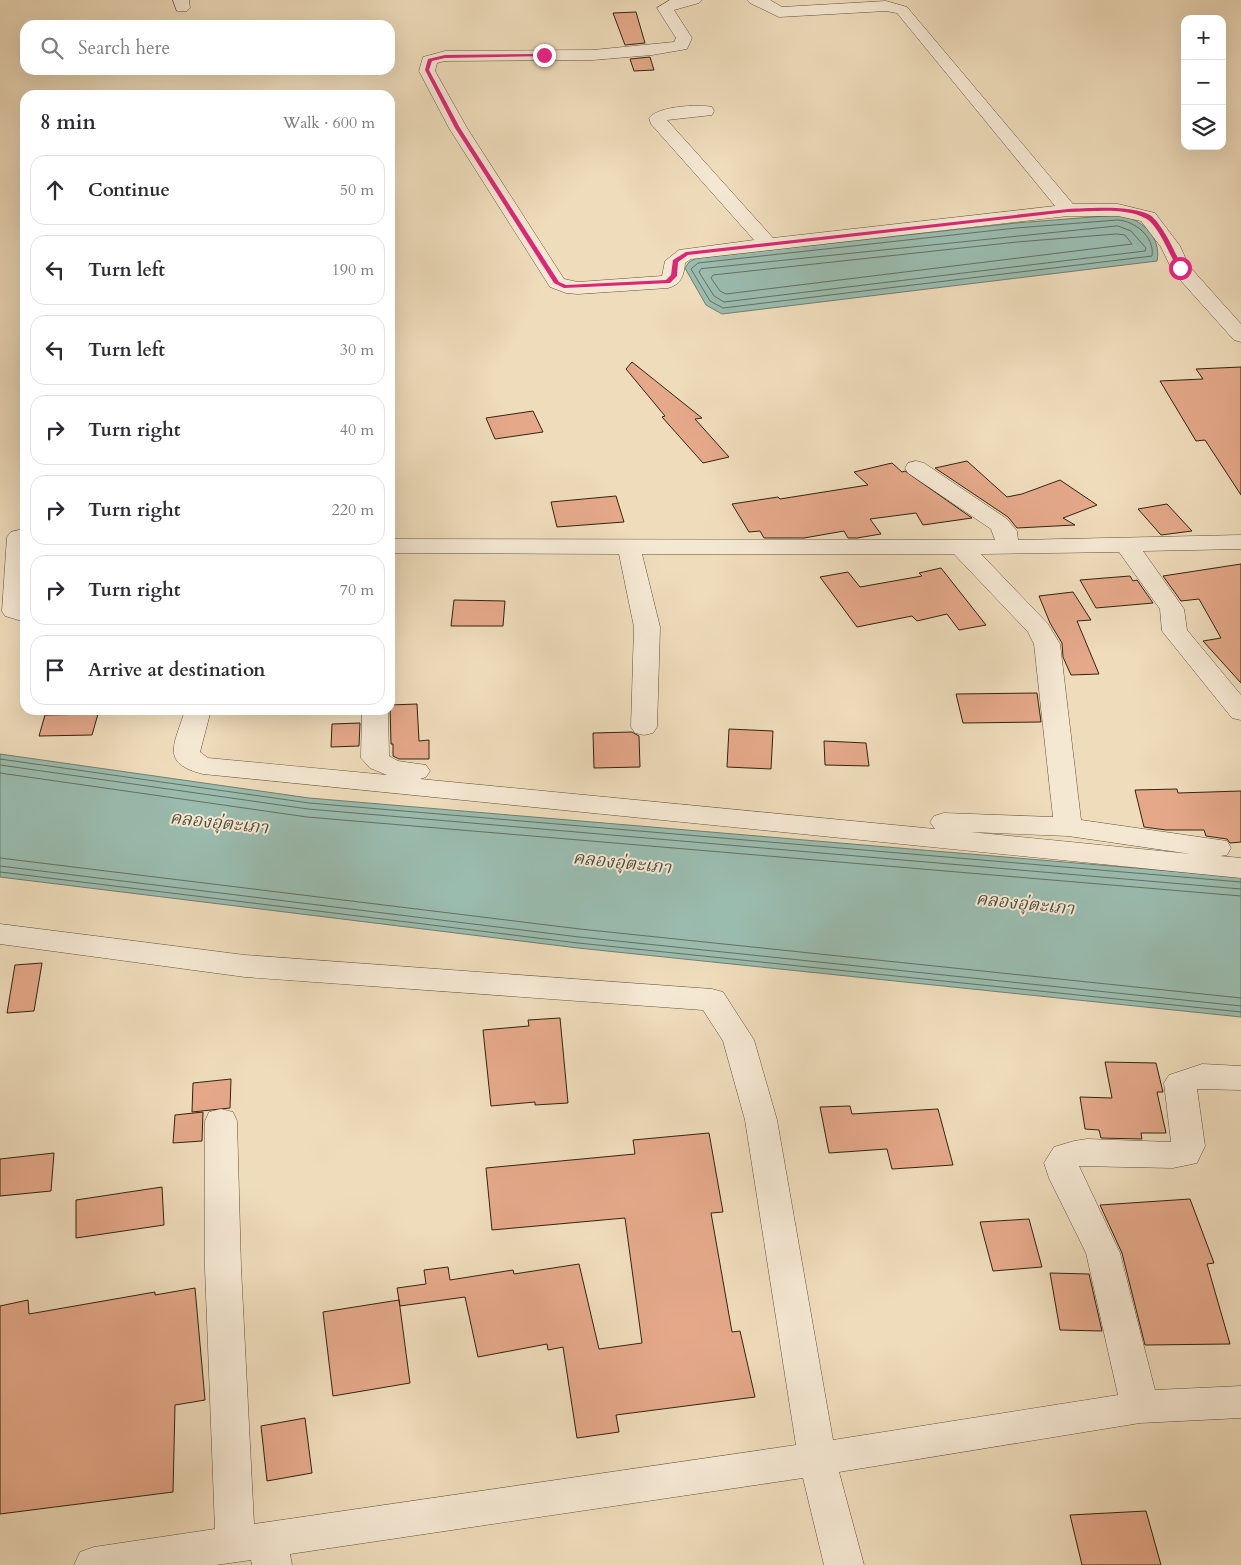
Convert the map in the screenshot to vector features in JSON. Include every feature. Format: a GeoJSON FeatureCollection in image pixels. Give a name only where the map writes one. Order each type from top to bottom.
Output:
{"type":"FeatureCollection","features":[{"type":"Feature","properties":{"kind":"street"},"geometry":{"type":"LineString","coordinates":[[694,0],[678,2],[665,8],[684,38],[681,46],[660,50],[544,55],[445,56],[429,60],[427,70],[458,128],[557,283],[566,287],[578,288],[668,282],[674,276],[675,261],[686,254],[1068,210],[1118,210],[1148,217],[1170,246],[1180,268],[1241,336]]}},
{"type":"Feature","properties":{"kind":"street"},"geometry":{"type":"LineString","coordinates":[[755,0],[763,2],[779,12],[802,12],[839,4],[886,6],[902,10],[1068,210]]}},
{"type":"Feature","properties":{"kind":"street"},"geometry":{"type":"LineString","coordinates":[[706,111],[666,114],[658,118],[660,124],[768,244]]}},
{"type":"Feature","properties":{"kind":"street"},"geometry":{"type":"LineString","coordinates":[[916,468],[999,524],[1005,531],[1008,547]]}},
{"type":"Feature","properties":{"kind":"street"},"geometry":{"type":"LineString","coordinates":[[15,537],[14,611],[20,613]]}},
{"type":"Feature","properties":{"kind":"street"},"geometry":{"type":"LineString","coordinates":[[395,546],[1008,547],[1241,542]]}},
{"type":"Feature","properties":{"kind":"street"},"geometry":{"type":"LineString","coordinates":[[1126,544],[1172,609],[1175,631],[1241,712]]}},
{"type":"Feature","properties":{"kind":"street"},"geometry":{"type":"LineString","coordinates":[[629,547],[647,626],[644,727]]}},
{"type":"Feature","properties":{"kind":"street"},"geometry":{"type":"LineString","coordinates":[[961,547],[1038,629],[1047,644],[1068,827]]}},
{"type":"Feature","properties":{"kind":"street"},"geometry":{"type":"LineString","coordinates":[[197,715],[186,752],[189,760],[203,766],[1241,868]]}},
{"type":"Feature","properties":{"kind":"street"},"geometry":{"type":"LineString","coordinates":[[375,715],[375,758],[381,765],[392,769],[940,822],[1068,827],[1241,851]]}},
{"type":"Feature","properties":{"kind":"street"},"geometry":{"type":"LineString","coordinates":[[0,934],[245,966],[712,1000],[738,1040],[762,1120],[817,1459],[844,1565]]}},
{"type":"Feature","properties":{"kind":"street"},"geometry":{"type":"LineString","coordinates":[[1140,1407],[1103,1253],[1066,1178],[1061,1163],[1066,1156],[1081,1152],[1170,1156],[1185,1154],[1188,1146],[1180,1083],[1190,1077],[1200,1076],[1241,1078]]}},
{"type":"Feature","properties":{"kind":"street"},"geometry":{"type":"LineString","coordinates":[[221,1121],[223,1268],[258,1549]]}},
{"type":"Feature","properties":{"kind":"street"},"geometry":{"type":"LineString","coordinates":[[94,1565],[258,1549],[1140,1407],[1241,1402]]}},
{"type":"Feature","properties":{"kind":"water"},"geometry":{"type":"Polygon","coordinates":[[[1118,215],[1134,220],[1148,230],[1156,244],[1158,252],[1157,261],[722,314],[706,305],[685,268],[689,262],[697,258],[1016,223],[1118,215]]]}},
{"type":"Feature","properties":{"kind":"water","name":"คลองอุ่ตะเภา"},"geometry":{"type":"Polygon","coordinates":[[[0,754],[309,798],[1241,877],[1241,1017],[578,948],[0,877],[0,754]]]}},
{"type":"Feature","properties":{"kind":"building"},"geometry":{"type":"Polygon","coordinates":[[[636,12],[645,43],[625,45],[613,13],[636,12]]]}},
{"type":"Feature","properties":{"kind":"building"},"geometry":{"type":"Polygon","coordinates":[[[650,57],[654,70],[634,71],[630,59],[650,57]]]}},
{"type":"Feature","properties":{"kind":"building"},"geometry":{"type":"Polygon","coordinates":[[[632,362],[702,418],[695,419],[729,457],[703,463],[662,417],[665,416],[626,369],[632,362]]]}},
{"type":"Feature","properties":{"kind":"building"},"geometry":{"type":"Polygon","coordinates":[[[1241,367],[1241,495],[1205,440],[1196,441],[1160,381],[1203,379],[1196,369],[1241,367]]]}},
{"type":"Feature","properties":{"kind":"building"},"geometry":{"type":"Polygon","coordinates":[[[533,411],[543,432],[495,439],[486,418],[533,411]]]}},
{"type":"Feature","properties":{"kind":"building"},"geometry":{"type":"Polygon","coordinates":[[[967,461],[1007,497],[1022,494],[1060,480],[1097,505],[1063,518],[1075,525],[1017,528],[1008,517],[935,468],[967,461]]]}},
{"type":"Feature","properties":{"kind":"building"},"geometry":{"type":"Polygon","coordinates":[[[892,463],[902,472],[905,471],[972,518],[923,525],[916,513],[870,519],[881,534],[857,538],[848,538],[844,531],[804,538],[764,538],[760,531],[749,532],[732,504],[778,497],[780,499],[868,485],[854,472],[892,463]]]}},
{"type":"Feature","properties":{"kind":"building"},"geometry":{"type":"Polygon","coordinates":[[[616,496],[624,522],[557,527],[551,502],[616,496]]]}},
{"type":"Feature","properties":{"kind":"building"},"geometry":{"type":"Polygon","coordinates":[[[1167,504],[1192,531],[1161,535],[1138,509],[1167,504]]]}},
{"type":"Feature","properties":{"kind":"building"},"geometry":{"type":"Polygon","coordinates":[[[1241,564],[1241,683],[1203,641],[1221,638],[1199,599],[1181,601],[1163,576],[1241,564]]]}},
{"type":"Feature","properties":{"kind":"building"},"geometry":{"type":"Polygon","coordinates":[[[941,568],[986,625],[959,630],[947,614],[917,621],[912,616],[857,627],[820,577],[848,572],[860,587],[922,576],[919,573],[941,568]]]}},
{"type":"Feature","properties":{"kind":"building"},"geometry":{"type":"Polygon","coordinates":[[[1130,576],[1133,581],[1137,580],[1153,603],[1096,608],[1080,580],[1130,576]]]}},
{"type":"Feature","properties":{"kind":"building"},"geometry":{"type":"Polygon","coordinates":[[[1073,592],[1091,620],[1077,621],[1099,674],[1071,675],[1063,657],[1062,643],[1050,623],[1039,596],[1073,592]]]}},
{"type":"Feature","properties":{"kind":"building"},"geometry":{"type":"Polygon","coordinates":[[[454,600],[505,601],[503,626],[451,626],[454,600]]]}},
{"type":"Feature","properties":{"kind":"building"},"geometry":{"type":"Polygon","coordinates":[[[1037,693],[1041,722],[963,723],[956,694],[1037,693]]]}},
{"type":"Feature","properties":{"kind":"building"},"geometry":{"type":"Polygon","coordinates":[[[417,704],[419,741],[429,740],[429,759],[399,759],[393,756],[390,715],[395,715],[395,705],[417,704]]]}},
{"type":"Feature","properties":{"kind":"building"},"geometry":{"type":"Polygon","coordinates":[[[45,715],[98,715],[92,735],[39,736],[45,715]]]}},
{"type":"Feature","properties":{"kind":"building"},"geometry":{"type":"Polygon","coordinates":[[[360,723],[359,746],[331,747],[332,724],[360,723]]]}},
{"type":"Feature","properties":{"kind":"building"},"geometry":{"type":"Polygon","coordinates":[[[729,729],[773,731],[771,769],[727,767],[729,729]]]}},
{"type":"Feature","properties":{"kind":"building"},"geometry":{"type":"Polygon","coordinates":[[[632,732],[639,736],[640,767],[594,768],[593,733],[632,732]]]}},
{"type":"Feature","properties":{"kind":"building"},"geometry":{"type":"Polygon","coordinates":[[[824,741],[866,743],[869,766],[825,765],[824,741]]]}},
{"type":"Feature","properties":{"kind":"building"},"geometry":{"type":"Polygon","coordinates":[[[1177,789],[1178,793],[1241,791],[1241,842],[1230,843],[1227,839],[1206,836],[1204,830],[1166,830],[1144,827],[1135,790],[1177,789]]]}},
{"type":"Feature","properties":{"kind":"building"},"geometry":{"type":"Polygon","coordinates":[[[42,963],[34,1011],[7,1013],[15,965],[42,963]]]}},
{"type":"Feature","properties":{"kind":"building"},"geometry":{"type":"Polygon","coordinates":[[[560,1018],[568,1103],[535,1105],[535,1102],[491,1106],[483,1030],[529,1026],[528,1020],[560,1018]]]}},
{"type":"Feature","properties":{"kind":"building"},"geometry":{"type":"Polygon","coordinates":[[[1105,1062],[1156,1063],[1163,1092],[1157,1092],[1166,1133],[1141,1133],[1142,1139],[1101,1138],[1099,1130],[1085,1129],[1080,1097],[1112,1098],[1105,1062]]]}},
{"type":"Feature","properties":{"kind":"building"},"geometry":{"type":"Polygon","coordinates":[[[231,1079],[230,1108],[192,1112],[193,1083],[231,1079]]]}},
{"type":"Feature","properties":{"kind":"building"},"geometry":{"type":"Polygon","coordinates":[[[850,1106],[852,1114],[938,1109],[953,1165],[892,1169],[887,1149],[829,1153],[820,1107],[850,1106]]]}},
{"type":"Feature","properties":{"kind":"building"},"geometry":{"type":"Polygon","coordinates":[[[203,1112],[202,1141],[173,1143],[175,1115],[203,1112]]]}},
{"type":"Feature","properties":{"kind":"building"},"geometry":{"type":"Polygon","coordinates":[[[709,1133],[723,1212],[711,1213],[732,1332],[740,1331],[755,1397],[616,1415],[619,1432],[577,1438],[563,1347],[548,1350],[547,1344],[478,1357],[465,1297],[400,1306],[397,1288],[426,1284],[424,1270],[448,1267],[450,1280],[513,1270],[514,1274],[579,1264],[599,1349],[642,1343],[625,1218],[492,1230],[486,1168],[635,1154],[633,1140],[709,1133]]]}},
{"type":"Feature","properties":{"kind":"building"},"geometry":{"type":"Polygon","coordinates":[[[54,1153],[51,1191],[0,1196],[0,1159],[54,1153]]]}},
{"type":"Feature","properties":{"kind":"building"},"geometry":{"type":"Polygon","coordinates":[[[162,1187],[164,1225],[76,1238],[76,1200],[162,1187]]]}},
{"type":"Feature","properties":{"kind":"building"},"geometry":{"type":"Polygon","coordinates":[[[1190,1199],[1214,1263],[1207,1264],[1230,1344],[1145,1345],[1122,1253],[1100,1205],[1190,1199]]]}},
{"type":"Feature","properties":{"kind":"building"},"geometry":{"type":"Polygon","coordinates":[[[1029,1219],[1042,1267],[993,1271],[980,1222],[1029,1219]]]}},
{"type":"Feature","properties":{"kind":"building"},"geometry":{"type":"Polygon","coordinates":[[[1050,1273],[1089,1274],[1102,1331],[1060,1330],[1050,1273]]]}},
{"type":"Feature","properties":{"kind":"building"},"geometry":{"type":"Polygon","coordinates":[[[195,1288],[205,1400],[175,1405],[173,1492],[0,1514],[0,1306],[28,1300],[29,1314],[155,1292],[155,1295],[195,1288]]]}},
{"type":"Feature","properties":{"kind":"building"},"geometry":{"type":"Polygon","coordinates":[[[399,1300],[410,1383],[333,1396],[323,1312],[399,1300]]]}},
{"type":"Feature","properties":{"kind":"building"},"geometry":{"type":"Polygon","coordinates":[[[305,1418],[312,1473],[267,1481],[261,1426],[305,1418]]]}},
{"type":"Feature","properties":{"kind":"building"},"geometry":{"type":"Polygon","coordinates":[[[1146,1511],[1161,1565],[1082,1565],[1070,1515],[1146,1511]]]}},
{"type":"Feature","properties":{"kind":"route"},"geometry":{"type":"LineString","coordinates":[[544,55],[445,56],[429,60],[427,70],[458,128],[557,283],[566,287],[578,288],[668,282],[674,276],[675,261],[686,254],[1068,210],[1118,210],[1148,217],[1170,246],[1180,268]]}}]}
